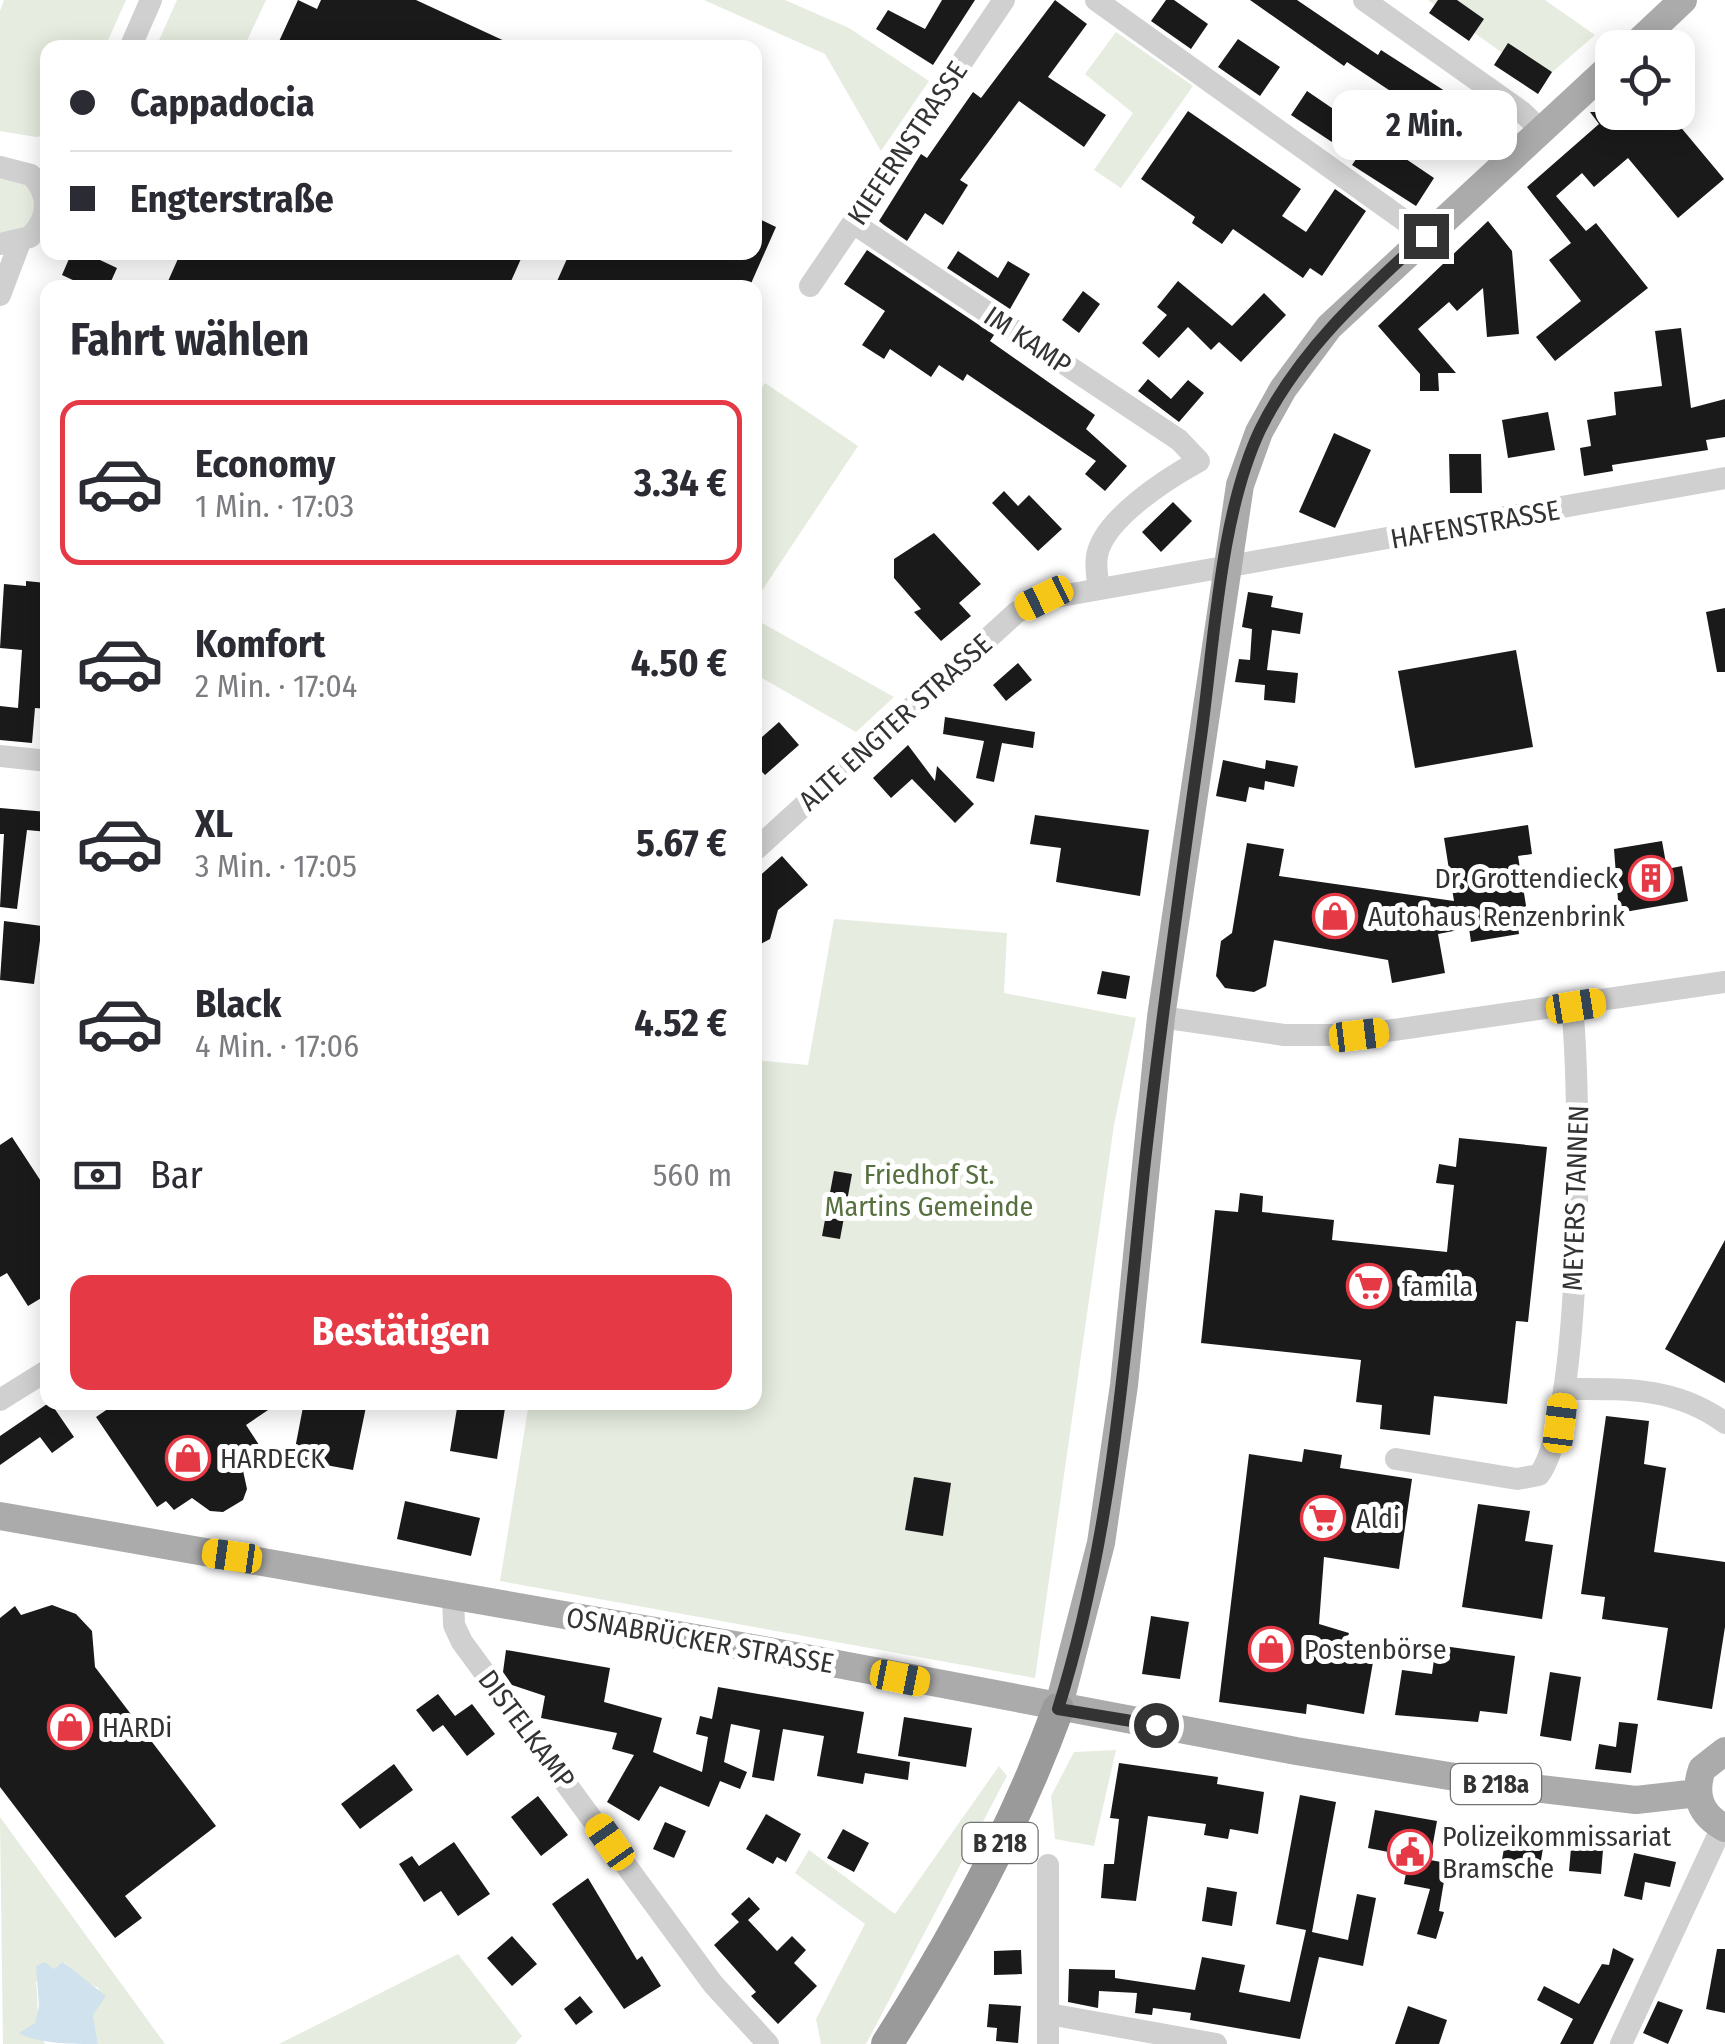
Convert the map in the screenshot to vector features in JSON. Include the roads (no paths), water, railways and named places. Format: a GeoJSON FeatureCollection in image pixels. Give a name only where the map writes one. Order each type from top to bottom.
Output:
{"type":"FeatureCollection","features":[{"type":"Feature","properties":{"kind":"highway","name":"B 218"},"geometry":{"type":"LineString","coordinates":[[888,2044],[932,1974],[1022,1803],[1058,1709]]}},
{"type":"Feature","properties":{"kind":"main road"},"geometry":{"type":"LineString","coordinates":[[1651,30],[1682,0]]}},
{"type":"Feature","properties":{"kind":"main road","name":"B 218"},"geometry":{"type":"LineString","coordinates":[[1058,1709],[1101,1542],[1124,1385],[1160,1018],[1240,484],[1259,432],[1288,381],[1329,327],[1595,82]]}},
{"type":"Feature","properties":{"kind":"main road","name":"OSNABRÜCKER STRASSE"},"geometry":{"type":"LineString","coordinates":[[0,1516],[453,1594],[1058,1709],[1498,1784],[1636,1800],[1698,1793]]}},
{"type":"Feature","properties":{"kind":"main road"},"geometry":{"type":"LineString","coordinates":[[1723,1827],[1702,1808],[1698,1793],[1702,1769],[1725,1750]]}},
{"type":"Feature","properties":{"kind":"street"},"geometry":{"type":"LineString","coordinates":[[134,40],[151,0]]}},
{"type":"Feature","properties":{"kind":"street","name":"KIEFERNSTRASSE"},"geometry":{"type":"LineString","coordinates":[[810,286],[1004,0]]}},
{"type":"Feature","properties":{"kind":"street"},"geometry":{"type":"LineString","coordinates":[[1096,0],[1426,236]]}},
{"type":"Feature","properties":{"kind":"street"},"geometry":{"type":"LineString","coordinates":[[1364,0],[1522,112],[1542,132]]}},
{"type":"Feature","properties":{"kind":"street"},"geometry":{"type":"LineString","coordinates":[[10,168],[40,165]]}},
{"type":"Feature","properties":{"kind":"street"},"geometry":{"type":"LineString","coordinates":[[10,168],[40,184]]}},
{"type":"Feature","properties":{"kind":"street"},"geometry":{"type":"LineString","coordinates":[[0,294],[10,243],[40,223]]}},
{"type":"Feature","properties":{"kind":"street","name":"IM KAMP"},"geometry":{"type":"LineString","coordinates":[[853,223],[1178,440],[1200,462],[1165,480],[1106,533],[1097,556],[1098,588]]}},
{"type":"Feature","properties":{"kind":"street","name":"HAFENSTRASSE"},"geometry":{"type":"LineString","coordinates":[[1226,568],[1725,478]]}},
{"type":"Feature","properties":{"kind":"street","name":"ALTE ENGTER STRASSE"},"geometry":{"type":"LineString","coordinates":[[762,844],[1018,612],[1044,598],[1226,568]]}},
{"type":"Feature","properties":{"kind":"street"},"geometry":{"type":"LineString","coordinates":[[0,756],[40,760]]}},
{"type":"Feature","properties":{"kind":"street"},"geometry":{"type":"LineString","coordinates":[[1160,1018],[1284,1035],[1359,1035],[1725,982]]}},
{"type":"Feature","properties":{"kind":"street","name":"MEYERS TANNEN"},"geometry":{"type":"LineString","coordinates":[[1396,1459],[1517,1480],[1538,1476],[1551,1458],[1564,1388],[1580,1076],[1572,1007]]}},
{"type":"Feature","properties":{"kind":"street"},"geometry":{"type":"LineString","coordinates":[[0,1400],[40,1375]]}},
{"type":"Feature","properties":{"kind":"street"},"geometry":{"type":"LineString","coordinates":[[1564,1388],[1668,1393],[1702,1406],[1725,1422]]}},
{"type":"Feature","properties":{"kind":"street","name":"DISTELKAMP"},"geometry":{"type":"LineString","coordinates":[[453,1594],[454,1625],[462,1642],[713,1984],[768,2044]]}},
{"type":"Feature","properties":{"kind":"street"},"geometry":{"type":"LineString","coordinates":[[1621,2044],[1723,1827]]}},
{"type":"Feature","properties":{"kind":"street"},"geometry":{"type":"LineString","coordinates":[[1048,1865],[1048,2044]]}},
{"type":"Feature","properties":{"kind":"street"},"geometry":{"type":"LineString","coordinates":[[1048,2014],[1216,2044]]}},
{"type":"Feature","properties":{"kind":"water"},"geometry":{"type":"Polygon","coordinates":[[[45,1962],[54,1969],[63,1962],[106,1996],[93,2015],[98,2044],[46,2041],[19,2033],[35,2023],[39,2006],[36,1966],[45,1962]]]}},
{"type":"Feature","properties":{"kind":"place","name":"Dr. Grottendieck"},"geometry":{"type":"Point","coordinates":[1651,878]}},
{"type":"Feature","properties":{"kind":"place","name":"Autohaus Renzenbrink"},"geometry":{"type":"Point","coordinates":[1335,916]}},
{"type":"Feature","properties":{"kind":"place","name":"famila"},"geometry":{"type":"Point","coordinates":[1369,1286]}},
{"type":"Feature","properties":{"kind":"place","name":"HARDECK"},"geometry":{"type":"Point","coordinates":[188,1458]}},
{"type":"Feature","properties":{"kind":"place","name":"Aldi"},"geometry":{"type":"Point","coordinates":[1323,1518]}},
{"type":"Feature","properties":{"kind":"place","name":"Postenbörse"},"geometry":{"type":"Point","coordinates":[1271,1649]}},
{"type":"Feature","properties":{"kind":"place","name":"HARDi"},"geometry":{"type":"Point","coordinates":[70,1727]}},
{"type":"Feature","properties":{"kind":"place","name":"Polizeikommissariat Bramsche"},"geometry":{"type":"Point","coordinates":[1410,1852]}},
{"type":"Feature","properties":{"kind":"park label","name":"Friedhof St. Martins Gemeinde"},"geometry":{"type":"Point","coordinates":[929,1190]}}]}
